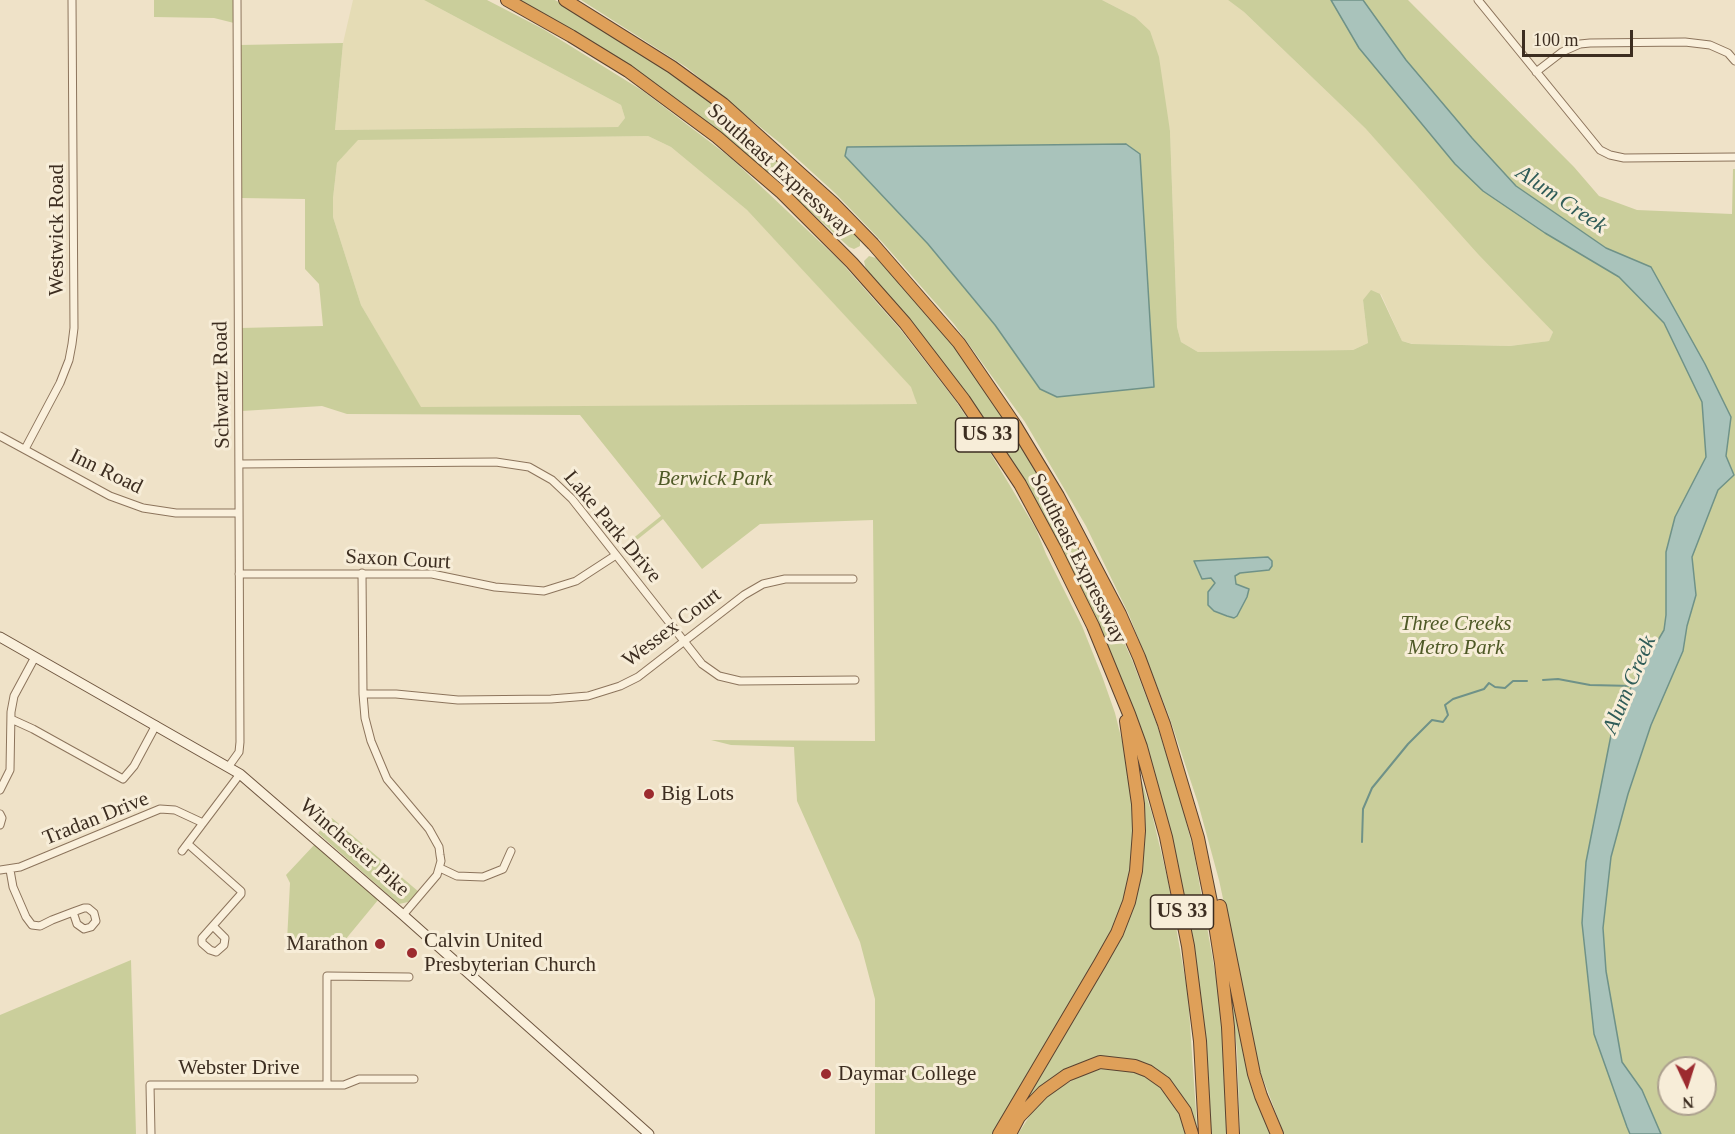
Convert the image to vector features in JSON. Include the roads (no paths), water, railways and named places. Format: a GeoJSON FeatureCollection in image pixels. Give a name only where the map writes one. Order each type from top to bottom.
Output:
{"type":"FeatureCollection","features":[{"type":"Feature","properties":{"kind":"highway","name":"Southeast Expressway"},"geometry":{"type":"LineString","coordinates":[[507,0],[628,71],[685,113],[782,193],[852,263],[905,322],[964,400],[1020,484],[1078,596],[1122,696],[1141,747],[1182,912],[1198,1018],[1205,1134]]}},
{"type":"Feature","properties":{"kind":"highway","name":"Southeast Expressway"},"geometry":{"type":"LineString","coordinates":[[565,0],[672,67],[732,112],[833,203],[873,244],[959,344],[1015,425],[1059,496],[1120,614],[1164,724],[1183,784],[1203,860],[1225,995],[1233,1134]]}},
{"type":"Feature","properties":{"kind":"highway"},"geometry":{"type":"LineString","coordinates":[[999,1134],[1117,933],[1129,902],[1136,871],[1139,831],[1138,804],[1122,696]]}},
{"type":"Feature","properties":{"kind":"highway"},"geometry":{"type":"LineString","coordinates":[[1203,860],[1218,894],[1254,1074],[1260,1096],[1277,1134]]}},
{"type":"Feature","properties":{"kind":"highway"},"geometry":{"type":"LineString","coordinates":[[1010,1134],[1019,1117],[1043,1092],[1067,1075],[1100,1062],[1135,1066],[1148,1071],[1166,1083],[1185,1111],[1192,1134]]}},
{"type":"Feature","properties":{"kind":"main road","name":"Winchester Pike"},"geometry":{"type":"LineString","coordinates":[[0,637],[230,766],[403,915],[648,1134]]}},
{"type":"Feature","properties":{"kind":"street","name":"Westwick Road"},"geometry":{"type":"LineString","coordinates":[[25,449],[60,383],[69,360],[74,328],[72,0]]}},
{"type":"Feature","properties":{"kind":"street","name":"Schwartz Road"},"geometry":{"type":"LineString","coordinates":[[230,766],[239,752],[240,742],[237,0]]}},
{"type":"Feature","properties":{"kind":"street"},"geometry":{"type":"LineString","coordinates":[[1478,0],[1600,150],[1624,158],[1735,157]]}},
{"type":"Feature","properties":{"kind":"street"},"geometry":{"type":"LineString","coordinates":[[1536,72],[1562,52],[1580,44],[1590,43],[1694,43],[1710,45],[1734,60]]}},
{"type":"Feature","properties":{"kind":"street","name":"Inn Road"},"geometry":{"type":"LineString","coordinates":[[0,436],[110,496],[142,508],[176,513],[239,513]]}},
{"type":"Feature","properties":{"kind":"street","name":"Lake Park Drive"},"geometry":{"type":"LineString","coordinates":[[239,464],[484,462],[529,467],[552,480],[572,499],[702,664],[719,676],[740,681],[855,680]]}},
{"type":"Feature","properties":{"kind":"street","name":"Saxon Court"},"geometry":{"type":"LineString","coordinates":[[239,574],[432,573],[495,587],[544,591],[576,581],[616,555]]}},
{"type":"Feature","properties":{"kind":"street"},"geometry":{"type":"LineString","coordinates":[[362,573],[363,694],[365,718],[371,741],[387,779],[435,839],[440,855],[440,868],[433,881],[403,915]]}},
{"type":"Feature","properties":{"kind":"street","name":"Wessex Court"},"geometry":{"type":"LineString","coordinates":[[363,694],[396,694],[458,700],[550,699],[588,696],[620,686],[638,677],[744,595],[763,584],[785,579],[854,579]]}},
{"type":"Feature","properties":{"kind":"street"},"geometry":{"type":"LineString","coordinates":[[0,790],[10,770],[14,696],[35,657]]}},
{"type":"Feature","properties":{"kind":"street"},"geometry":{"type":"LineString","coordinates":[[11,719],[123,779],[134,766],[156,724]]}},
{"type":"Feature","properties":{"kind":"street"},"geometry":{"type":"LineString","coordinates":[[182,851],[240,774]]}},
{"type":"Feature","properties":{"kind":"street","name":"Tradan Drive"},"geometry":{"type":"LineString","coordinates":[[0,870],[10,870],[160,809],[175,810],[203,823]]}},
{"type":"Feature","properties":{"kind":"street"},"geometry":{"type":"LineString","coordinates":[[0,814],[2,821],[0,825]]}},
{"type":"Feature","properties":{"kind":"street"},"geometry":{"type":"LineString","coordinates":[[188,844],[241,891],[241,894],[213,926]]}},
{"type":"Feature","properties":{"kind":"street"},"geometry":{"type":"LineString","coordinates":[[440,868],[457,876],[483,878],[503,869],[511,851]]}},
{"type":"Feature","properties":{"kind":"street"},"geometry":{"type":"LineString","coordinates":[[10,870],[13,887],[32,925],[40,926],[73,912]]}},
{"type":"Feature","properties":{"kind":"street","name":"Webster Drive"},"geometry":{"type":"LineString","coordinates":[[327,1085],[327,976],[409,977]]}},
{"type":"Feature","properties":{"kind":"street","name":"Webster Drive"},"geometry":{"type":"LineString","coordinates":[[151,1134],[150,1084],[344,1085],[359,1079],[414,1079]]}},
{"type":"Feature","properties":{"kind":"water"},"geometry":{"type":"Polygon","coordinates":[[[1331,0],[1363,0],[1406,60],[1516,186],[1606,248],[1651,267],[1705,364],[1731,417],[1726,456],[1734,475],[1718,490],[1692,557],[1696,595],[1683,651],[1651,725],[1628,794],[1611,857],[1603,928],[1606,971],[1622,1062],[1642,1090],[1661,1134],[1630,1134],[1627,1127],[1594,1034],[1582,923],[1586,862],[1613,725],[1633,683],[1664,630],[1666,552],[1675,517],[1706,457],[1702,402],[1664,323],[1619,277],[1545,233],[1483,191],[1455,164],[1359,48],[1331,0]]]}},
{"type":"Feature","properties":{"kind":"water"},"geometry":{"type":"Polygon","coordinates":[[[1126,144],[1140,154],[1154,387],[1057,397],[1040,389],[995,325],[928,244],[845,156],[847,147],[1126,144]]]}},
{"type":"Feature","properties":{"kind":"water"},"geometry":{"type":"Polygon","coordinates":[[[1268,557],[1272,561],[1269,570],[1240,573],[1235,576],[1236,584],[1249,589],[1237,616],[1234,618],[1227,616],[1214,611],[1208,605],[1208,592],[1215,583],[1211,578],[1202,579],[1194,561],[1268,557]]]}},
{"type":"Feature","properties":{"kind":"waterway","name":"Alum Creek"},"geometry":{"type":"LineString","coordinates":[[1543,680],[1558,679],[1590,685],[1633,686]]}},
{"type":"Feature","properties":{"kind":"waterway"},"geometry":{"type":"LineString","coordinates":[[1362,842],[1363,809],[1372,788],[1408,744],[1432,720],[1443,722],[1448,715],[1445,705],[1453,699],[1484,689],[1489,683],[1495,687],[1505,688],[1513,681],[1527,681]]}},
{"type":"Feature","properties":{"kind":"place","name":"Big Lots"},"geometry":{"type":"Point","coordinates":[649,794]}},
{"type":"Feature","properties":{"kind":"place","name":"Marathon"},"geometry":{"type":"Point","coordinates":[380,944]}},
{"type":"Feature","properties":{"kind":"place","name":"Calvin United Presbyterian Church"},"geometry":{"type":"Point","coordinates":[412,953]}},
{"type":"Feature","properties":{"kind":"place","name":"Daymar College"},"geometry":{"type":"Point","coordinates":[826,1074]}},
{"type":"Feature","properties":{"kind":"park label","name":"Berwick Park"},"geometry":{"type":"Point","coordinates":[715,479]}},
{"type":"Feature","properties":{"kind":"park label","name":"Three Creeks Metro Park"},"geometry":{"type":"Point","coordinates":[1456,636]}}]}
